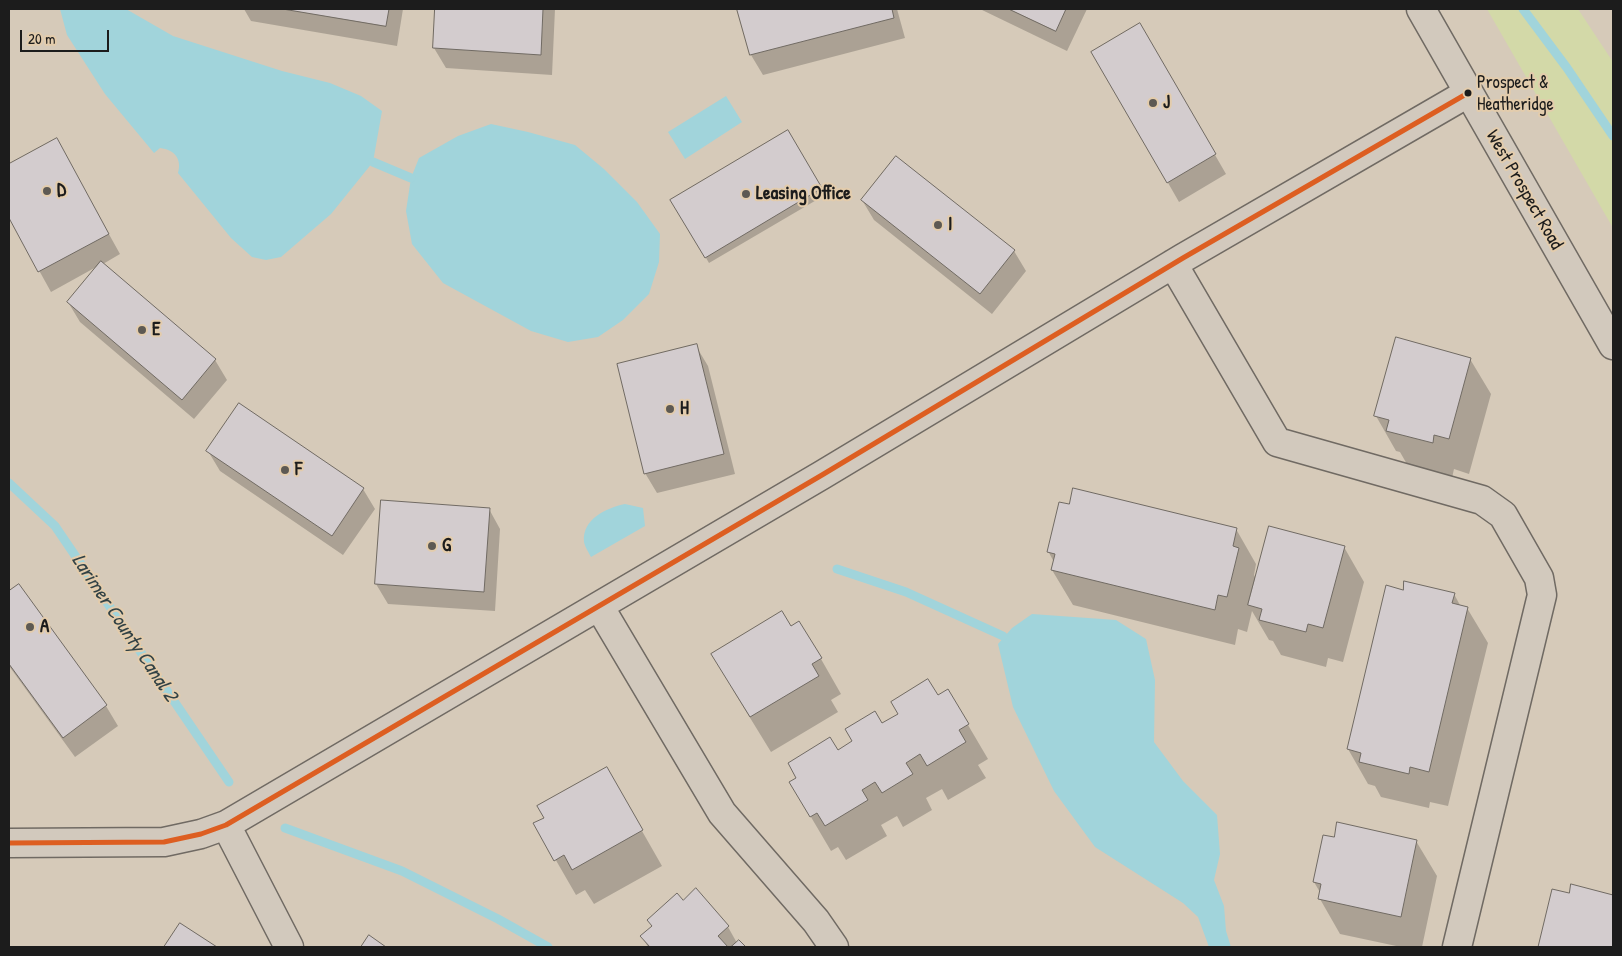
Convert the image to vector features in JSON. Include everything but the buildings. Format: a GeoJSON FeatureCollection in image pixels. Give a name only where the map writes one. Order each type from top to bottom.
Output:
{"type":"FeatureCollection","features":[{"type":"Feature","properties":{"kind":"street","name":"West Prospect Road"},"geometry":{"type":"LineString","coordinates":[[1421,9],[1613,345]]}},
{"type":"Feature","properties":{"kind":"street"},"geometry":{"type":"LineString","coordinates":[[9,843],[164,842],[226,826],[822,475],[1174,264],[1468,93]]}},
{"type":"Feature","properties":{"kind":"street"},"geometry":{"type":"LineString","coordinates":[[1174,264],[1277,442],[1482,500],[1502,515],[1540,578],[1542,595],[1457,947]]}},
{"type":"Feature","properties":{"kind":"street"},"geometry":{"type":"LineString","coordinates":[[599,606],[722,813],[816,921],[834,947]]}},
{"type":"Feature","properties":{"kind":"street"},"geometry":{"type":"LineString","coordinates":[[226,826],[289,947]]}},
{"type":"Feature","properties":{"kind":"green space"},"geometry":{"type":"Polygon","coordinates":[[[1487,9],[1578,9],[1613,62],[1613,228],[1487,9]]]}},
{"type":"Feature","properties":{"kind":"water"},"geometry":{"type":"Polygon","coordinates":[[[60,9],[126,9],[173,36],[282,71],[330,83],[361,96],[382,111],[373,162],[331,214],[281,257],[266,260],[252,257],[231,238],[178,173],[179,163],[176,156],[170,151],[160,148],[154,153],[105,94],[67,35],[60,9]]]}},
{"type":"Feature","properties":{"kind":"water"},"geometry":{"type":"Polygon","coordinates":[[[726,96],[742,122],[685,159],[668,132],[726,96]]]}},
{"type":"Feature","properties":{"kind":"water"},"geometry":{"type":"Polygon","coordinates":[[[491,124],[575,145],[604,169],[637,202],[660,234],[659,262],[649,294],[623,320],[598,337],[568,342],[531,331],[443,283],[412,244],[406,211],[411,178],[419,158],[458,136],[491,124]]]}},
{"type":"Feature","properties":{"kind":"water"},"geometry":{"type":"Polygon","coordinates":[[[625,504],[643,508],[645,526],[591,557],[584,542],[584,534],[587,527],[591,521],[603,512],[625,504]]]}},
{"type":"Feature","properties":{"kind":"water"},"geometry":{"type":"Polygon","coordinates":[[[1032,614],[1116,620],[1146,639],[1155,680],[1154,742],[1183,781],[1217,815],[1220,854],[1214,880],[1224,906],[1226,931],[1231,947],[1209,947],[1198,917],[1183,903],[1095,847],[1054,791],[1013,707],[998,644],[1012,628],[1032,614]]]}},
{"type":"Feature","properties":{"kind":"waterway","name":"Larimer County Canal 2"},"geometry":{"type":"LineString","coordinates":[[1523,9],[1567,68],[1613,136]]}},
{"type":"Feature","properties":{"kind":"waterway"},"geometry":{"type":"LineString","coordinates":[[373,162],[411,178]]}},
{"type":"Feature","properties":{"kind":"waterway","name":"Larimer County Canal 2"},"geometry":{"type":"LineString","coordinates":[[9,483],[55,526],[229,782]]}},
{"type":"Feature","properties":{"kind":"waterway"},"geometry":{"type":"LineString","coordinates":[[837,569],[906,592],[1003,636]]}},
{"type":"Feature","properties":{"kind":"waterway","name":"Larimer County Canal 2"},"geometry":{"type":"LineString","coordinates":[[285,828],[402,871],[498,919],[548,947]]}},
{"type":"Feature","properties":{"kind":"transit line"},"geometry":{"type":"LineString","coordinates":[[9,843],[164,842],[201,834],[226,825],[822,475],[1183,258],[1468,93]]}},
{"type":"Feature","properties":{"kind":"place","name":"Prospect & Heatheridge"},"geometry":{"type":"Point","coordinates":[1468,93]}},
{"type":"Feature","properties":{"kind":"place","name":"J"},"geometry":{"type":"Point","coordinates":[1153,103]}},
{"type":"Feature","properties":{"kind":"place","name":"D"},"geometry":{"type":"Point","coordinates":[47,191]}},
{"type":"Feature","properties":{"kind":"place","name":"Leasing Office"},"geometry":{"type":"Point","coordinates":[746,194]}},
{"type":"Feature","properties":{"kind":"place","name":"I"},"geometry":{"type":"Point","coordinates":[938,225]}},
{"type":"Feature","properties":{"kind":"place","name":"E"},"geometry":{"type":"Point","coordinates":[142,330]}},
{"type":"Feature","properties":{"kind":"place","name":"H"},"geometry":{"type":"Point","coordinates":[670,409]}},
{"type":"Feature","properties":{"kind":"place","name":"F"},"geometry":{"type":"Point","coordinates":[285,470]}},
{"type":"Feature","properties":{"kind":"place","name":"G"},"geometry":{"type":"Point","coordinates":[432,546]}},
{"type":"Feature","properties":{"kind":"place","name":"A"},"geometry":{"type":"Point","coordinates":[30,627]}}]}
